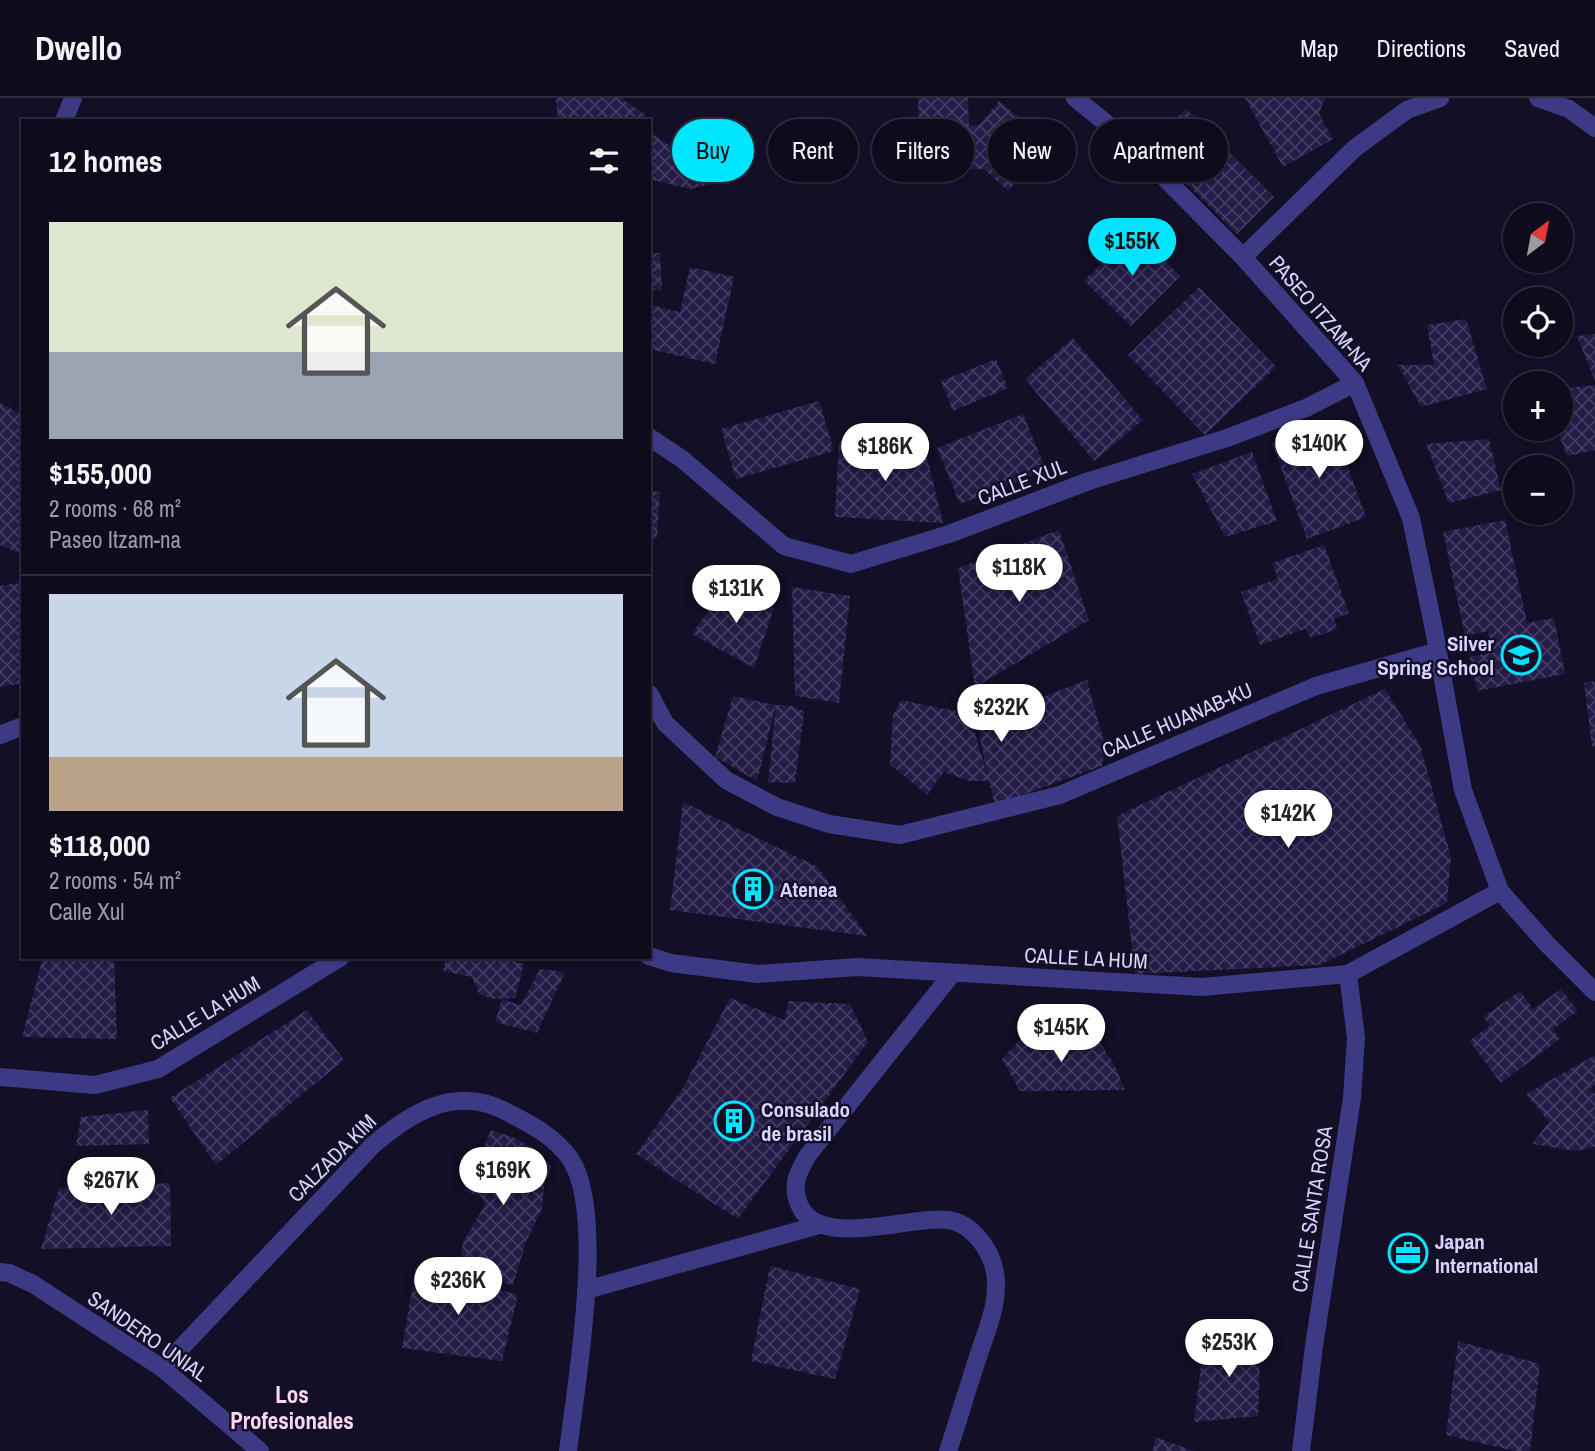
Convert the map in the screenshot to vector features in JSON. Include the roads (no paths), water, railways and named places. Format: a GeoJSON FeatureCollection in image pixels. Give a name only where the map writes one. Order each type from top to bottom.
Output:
{"type":"FeatureCollection","features":[{"type":"Feature","properties":{"kind":"street"},"geometry":{"type":"LineString","coordinates":[[65,119],[73,98]]}},
{"type":"Feature","properties":{"kind":"street","name":"PASEO ITZAM-NA"},"geometry":{"type":"LineString","coordinates":[[1075,98],[1127,140],[1242,257],[1355,383],[1411,518],[1463,790],[1500,891],[1546,943],[1595,992]]}},
{"type":"Feature","properties":{"kind":"street"},"geometry":{"type":"LineString","coordinates":[[1242,257],[1355,148],[1407,110],[1440,98]]}},
{"type":"Feature","properties":{"kind":"street"},"geometry":{"type":"LineString","coordinates":[[1538,98],[1569,109],[1595,128]]}},
{"type":"Feature","properties":{"kind":"street","name":"CALLE XUL"},"geometry":{"type":"LineString","coordinates":[[651,439],[682,460],[784,546],[851,564],[949,534],[1088,481],[1227,438],[1306,408],[1355,383]]}},
{"type":"Feature","properties":{"kind":"street","name":"CALLE HUANAB-KU"},"geometry":{"type":"LineString","coordinates":[[651,697],[665,723],[726,780],[777,807],[816,820],[900,835],[1060,795],[1317,686],[1438,651]]}},
{"type":"Feature","properties":{"kind":"street"},"geometry":{"type":"LineString","coordinates":[[0,735],[21,727]]}},
{"type":"Feature","properties":{"kind":"street","name":"CALLE LA HUM"},"geometry":{"type":"LineString","coordinates":[[651,957],[671,963],[758,974],[858,967],[1202,987],[1348,974],[1500,891]]}},
{"type":"Feature","properties":{"kind":"street","name":"CALLE LA HUM"},"geometry":{"type":"LineString","coordinates":[[0,1077],[94,1085],[158,1069],[338,959]]}},
{"type":"Feature","properties":{"kind":"street"},"geometry":{"type":"LineString","coordinates":[[819,1225],[802,1211],[795,1194],[796,1176],[807,1155],[952,974]]}},
{"type":"Feature","properties":{"kind":"street","name":"CALLE SANTA ROSA"},"geometry":{"type":"LineString","coordinates":[[1301,1451],[1314,1346],[1352,1098],[1356,1038],[1348,974]]}},
{"type":"Feature","properties":{"kind":"street","name":"CALZADA KIM"},"geometry":{"type":"LineString","coordinates":[[162,1368],[373,1145],[415,1113],[440,1104],[463,1100],[497,1107],[530,1123],[556,1142],[572,1162],[582,1184],[587,1213],[586,1290],[568,1451]]}},
{"type":"Feature","properties":{"kind":"street"},"geometry":{"type":"LineString","coordinates":[[586,1290],[819,1225],[858,1229],[927,1220],[950,1220],[973,1231],[986,1248],[995,1272],[996,1303],[948,1451]]}},
{"type":"Feature","properties":{"kind":"street","name":"SANDERO UNIAL"},"geometry":{"type":"LineString","coordinates":[[0,1272],[9,1273],[33,1284],[162,1368],[260,1451]]}},
{"type":"Feature","properties":{"kind":"place","name":"Silver Spring School"},"geometry":{"type":"Point","coordinates":[1521,655]}},
{"type":"Feature","properties":{"kind":"place","name":"Atenea"},"geometry":{"type":"Point","coordinates":[753,889]}},
{"type":"Feature","properties":{"kind":"place","name":"Consulado de brasil"},"geometry":{"type":"Point","coordinates":[734,1121]}},
{"type":"Feature","properties":{"kind":"place","name":"Japan International"},"geometry":{"type":"Point","coordinates":[1408,1253]}},
{"type":"Feature","properties":{"kind":"district","name":"Los Profesionales"},"geometry":{"type":"Point","coordinates":[292,1407]}}]}
